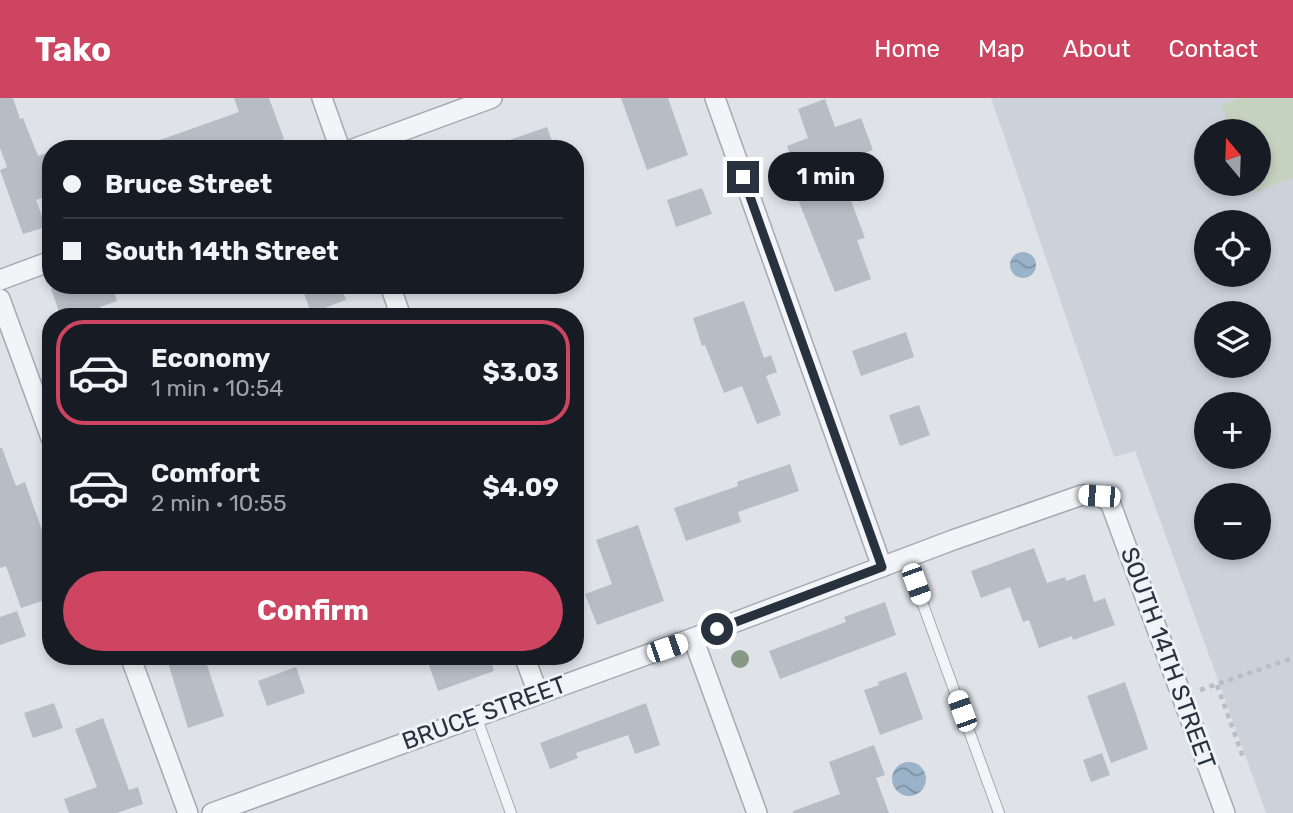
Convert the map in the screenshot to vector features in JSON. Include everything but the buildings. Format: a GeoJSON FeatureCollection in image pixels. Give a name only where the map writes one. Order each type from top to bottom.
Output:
{"type":"FeatureCollection","features":[{"type":"Feature","properties":{"kind":"street"},"geometry":{"type":"LineString","coordinates":[[322,98],[337,140]]}},
{"type":"Feature","properties":{"kind":"street"},"geometry":{"type":"LineString","coordinates":[[378,140],[492,98]]}},
{"type":"Feature","properties":{"kind":"street"},"geometry":{"type":"LineString","coordinates":[[715,98],[882,567]]}},
{"type":"Feature","properties":{"kind":"street"},"geometry":{"type":"LineString","coordinates":[[0,280],[42,264]]}},
{"type":"Feature","properties":{"kind":"street"},"geometry":{"type":"LineString","coordinates":[[0,299],[42,413]]}},
{"type":"Feature","properties":{"kind":"street","name":"BRUCE STREET"},"geometry":{"type":"LineString","coordinates":[[212,813],[260,805],[476,716],[1082,495],[1099,496],[1110,502]]}},
{"type":"Feature","properties":{"kind":"street","name":"SOUTH 14TH STREET"},"geometry":{"type":"LineString","coordinates":[[1110,502],[1225,813]]}},
{"type":"Feature","properties":{"kind":"street"},"geometry":{"type":"LineString","coordinates":[[693,638],[757,813]]}},
{"type":"Feature","properties":{"kind":"street"},"geometry":{"type":"LineString","coordinates":[[133,665],[188,813]]}},
{"type":"Feature","properties":{"kind":"street"},"geometry":{"type":"LineString","coordinates":[[527,665],[538,693]]}},
{"type":"Feature","properties":{"kind":"lane"},"geometry":{"type":"LineString","coordinates":[[906,558],[999,813]]}},
{"type":"Feature","properties":{"kind":"lane"},"geometry":{"type":"LineString","coordinates":[[476,716],[511,813]]}},
{"type":"Feature","properties":{"kind":"path"},"geometry":{"type":"LineString","coordinates":[[1195,691],[1293,657]]}},
{"type":"Feature","properties":{"kind":"path"},"geometry":{"type":"LineString","coordinates":[[1217,685],[1243,757]]}},
{"type":"Feature","properties":{"kind":"shaded area"},"geometry":{"type":"Polygon","coordinates":[[[991,98],[1293,98],[1293,813],[1266,813],[1135,451],[1114,457],[991,98]]]}},
{"type":"Feature","properties":{"kind":"green space"},"geometry":{"type":"Polygon","coordinates":[[[1239,98],[1293,98],[1293,178],[1271,186],[1271,119],[1226,119],[1221,105],[1239,98]]]}},
{"type":"Feature","properties":{"kind":"water"},"geometry":{"type":"Polygon","coordinates":[[[1023,252],[1032,256],[1036,265],[1032,274],[1023,278],[1014,274],[1010,265],[1014,256],[1023,252]]]}},
{"type":"Feature","properties":{"kind":"water"},"geometry":{"type":"Polygon","coordinates":[[[909,762],[921,767],[926,779],[921,791],[909,796],[897,791],[892,779],[897,767],[909,762]]]}},
{"type":"Feature","properties":{"kind":"route"},"geometry":{"type":"LineString","coordinates":[[717,629],[882,567],[743,177]]}}]}
